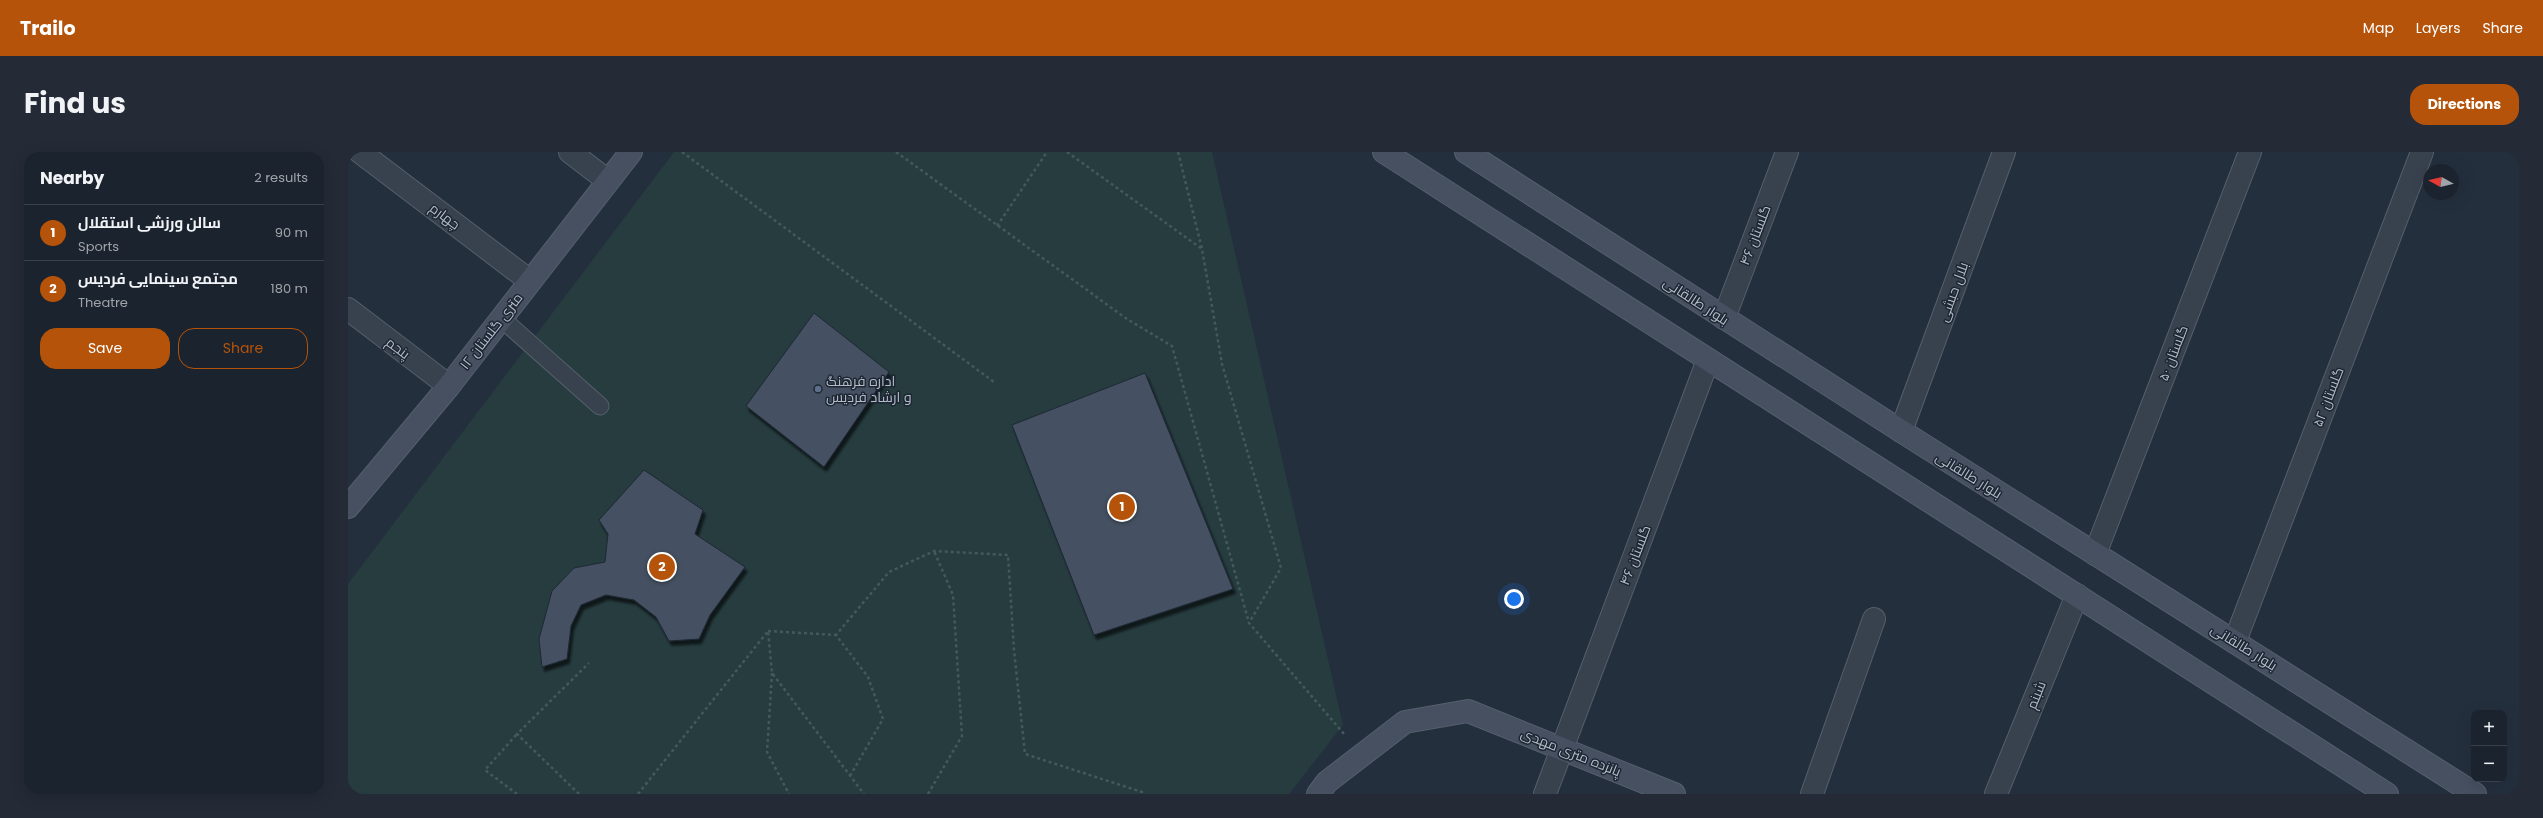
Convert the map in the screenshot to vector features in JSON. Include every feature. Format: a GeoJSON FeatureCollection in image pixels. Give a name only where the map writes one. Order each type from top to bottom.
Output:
{"type":"FeatureCollection","features":[{"type":"Feature","properties":{"kind":"main road","name":"۱۲ متری گلستان"},"geometry":{"type":"LineString","coordinates":[[348,507],[449,386],[631,152]]}},
{"type":"Feature","properties":{"kind":"main road"},"geometry":{"type":"LineString","coordinates":[[1384,152],[2387,794]]}},
{"type":"Feature","properties":{"kind":"main road","name":"بلوار طالقانی"},"geometry":{"type":"LineString","coordinates":[[1468,152],[1901,432],[2235,641],[2475,794]]}},
{"type":"Feature","properties":{"kind":"main road","name":"پانزده متری مهدی"},"geometry":{"type":"LineString","coordinates":[[1362,755],[1405,722],[1468,711],[1674,794]]}},
{"type":"Feature","properties":{"kind":"main road"},"geometry":{"type":"LineString","coordinates":[[1318,794],[1327,782],[1362,755]]}},
{"type":"Feature","properties":{"kind":"street","name":"چهارم"},"geometry":{"type":"LineString","coordinates":[[360,152],[530,281]]}},
{"type":"Feature","properties":{"kind":"street"},"geometry":{"type":"LineString","coordinates":[[570,152],[608,181]]}},
{"type":"Feature","properties":{"kind":"street","name":"گلستان ۴۶"},"geometry":{"type":"LineString","coordinates":[[1724,318],[1787,152]]}},
{"type":"Feature","properties":{"kind":"street","name":"بلال حبشی"},"geometry":{"type":"LineString","coordinates":[[1901,432],[2004,152]]}},
{"type":"Feature","properties":{"kind":"street","name":"گلستان ۵۰"},"geometry":{"type":"LineString","coordinates":[[2095,554],[2250,152]]}},
{"type":"Feature","properties":{"kind":"street","name":"گلستان ۵۲"},"geometry":{"type":"LineString","coordinates":[[2235,641],[2422,152]]}},
{"type":"Feature","properties":{"kind":"street","name":"پنجم"},"geometry":{"type":"LineString","coordinates":[[348,309],[449,386]]}},
{"type":"Feature","properties":{"kind":"street","name":"گلستان ۴۶"},"geometry":{"type":"LineString","coordinates":[[1545,794],[1708,360]]}},
{"type":"Feature","properties":{"kind":"street","name":"شبنم"},"geometry":{"type":"LineString","coordinates":[[1996,794],[2077,595]]}},
{"type":"Feature","properties":{"kind":"street"},"geometry":{"type":"LineString","coordinates":[[1812,794],[1874,619]]}},
{"type":"Feature","properties":{"kind":"lane"},"geometry":{"type":"LineString","coordinates":[[501,318],[600,406]]}},
{"type":"Feature","properties":{"kind":"path"},"geometry":{"type":"LineString","coordinates":[[682,152],[994,382]]}},
{"type":"Feature","properties":{"kind":"path"},"geometry":{"type":"LineString","coordinates":[[896,152],[1127,319],[1172,346],[1248,623],[1362,755]]}},
{"type":"Feature","properties":{"kind":"path"},"geometry":{"type":"LineString","coordinates":[[997,226],[1047,152]]}},
{"type":"Feature","properties":{"kind":"path"},"geometry":{"type":"LineString","coordinates":[[1067,152],[1202,249]]}},
{"type":"Feature","properties":{"kind":"path"},"geometry":{"type":"LineString","coordinates":[[1178,152],[1202,249],[1222,364],[1280,568],[1248,623]]}},
{"type":"Feature","properties":{"kind":"path"},"geometry":{"type":"LineString","coordinates":[[928,794],[962,736],[953,595],[934,551]]}},
{"type":"Feature","properties":{"kind":"path"},"geometry":{"type":"LineString","coordinates":[[836,636],[889,572],[934,551],[1008,554],[1014,650],[1025,754],[1142,792],[1141,794]]}},
{"type":"Feature","properties":{"kind":"path"},"geometry":{"type":"LineString","coordinates":[[768,631],[836,636],[868,677],[884,719],[850,776]]}},
{"type":"Feature","properties":{"kind":"path"},"geometry":{"type":"LineString","coordinates":[[768,631],[772,673],[767,752],[789,794]]}},
{"type":"Feature","properties":{"kind":"path"},"geometry":{"type":"LineString","coordinates":[[638,794],[768,631]]}},
{"type":"Feature","properties":{"kind":"path"},"geometry":{"type":"LineString","coordinates":[[517,794],[485,770],[518,734],[589,663]]}},
{"type":"Feature","properties":{"kind":"path"},"geometry":{"type":"LineString","coordinates":[[772,673],[864,794]]}},
{"type":"Feature","properties":{"kind":"path"},"geometry":{"type":"LineString","coordinates":[[518,734],[579,794]]}},
{"type":"Feature","properties":{"kind":"green space"},"geometry":{"type":"Polygon","coordinates":[[[674,152],[1212,152],[1343,725],[1289,794],[348,794],[348,584],[674,152]]]}},
{"type":"Feature","properties":{"kind":"building","name":"اداره فرهنگ و ارشاد فردیس"},"geometry":{"type":"Polygon","coordinates":[[[814,313],[889,372],[824,467],[746,406],[814,313]]]}},
{"type":"Feature","properties":{"kind":"building"},"geometry":{"type":"Polygon","coordinates":[[[1145,373],[1233,589],[1094,635],[1012,425],[1145,373]]]}},
{"type":"Feature","properties":{"kind":"building"},"geometry":{"type":"Polygon","coordinates":[[[644,470],[703,510],[695,534],[745,567],[710,615],[699,639],[669,641],[656,617],[634,600],[606,595],[581,605],[571,626],[567,659],[542,667],[539,639],[552,591],[574,568],[605,562],[608,534],[599,520],[644,470]]]}},
{"type":"Feature","properties":{"kind":"place","name":"اداره فرهنگ و ارشاد فردیس"},"geometry":{"type":"Point","coordinates":[818,389]}},
{"type":"Feature","properties":{"kind":"place","name":"سالن ورزشی استقلال"},"geometry":{"type":"Point","coordinates":[1122,507]}},
{"type":"Feature","properties":{"kind":"place","name":"مجتمع سینمایی فردیس"},"geometry":{"type":"Point","coordinates":[662,567]}}]}
